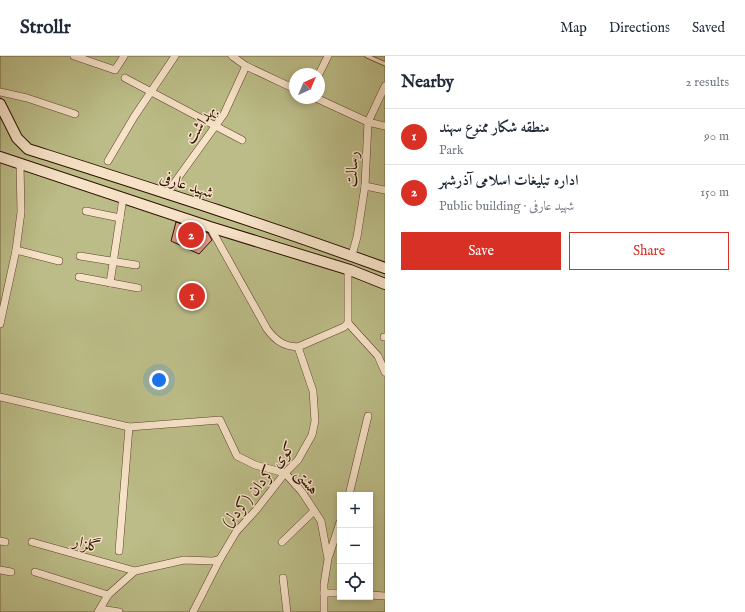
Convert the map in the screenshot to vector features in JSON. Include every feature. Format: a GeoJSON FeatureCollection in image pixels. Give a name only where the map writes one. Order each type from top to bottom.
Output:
{"type":"FeatureCollection","features":[{"type":"Feature","properties":{"kind":"street"},"geometry":{"type":"LineString","coordinates":[[74,56],[115,70],[124,56]]}},
{"type":"Feature","properties":{"kind":"street"},"geometry":{"type":"LineString","coordinates":[[108,161],[134,117],[175,56]]}},
{"type":"Feature","properties":{"kind":"street"},"geometry":{"type":"LineString","coordinates":[[232,56],[246,66],[289,85]]}},
{"type":"Feature","properties":{"kind":"street"},"geometry":{"type":"LineString","coordinates":[[322,68],[328,56]]}},
{"type":"Feature","properties":{"kind":"street","name":"بهداشت"},"geometry":{"type":"LineString","coordinates":[[167,193],[224,114],[246,66]]}},
{"type":"Feature","properties":{"kind":"street"},"geometry":{"type":"LineString","coordinates":[[125,78],[242,140]]}},
{"type":"Feature","properties":{"kind":"street","name":"رسالت"},"geometry":{"type":"LineString","coordinates":[[352,256],[357,237],[365,186],[368,122],[385,86]]}},
{"type":"Feature","properties":{"kind":"street"},"geometry":{"type":"LineString","coordinates":[[0,92],[27,98],[74,114]]}},
{"type":"Feature","properties":{"kind":"street"},"geometry":{"type":"LineString","coordinates":[[325,102],[368,122],[385,126]]}},
{"type":"Feature","properties":{"kind":"street","name":"شهید عارفی"},"geometry":{"type":"LineString","coordinates":[[0,104],[17,138],[28,149],[167,193],[385,268]]}},
{"type":"Feature","properties":{"kind":"street","name":"شهید عارفی"},"geometry":{"type":"LineString","coordinates":[[0,157],[210,227],[348,269],[385,284]]}},
{"type":"Feature","properties":{"kind":"street"},"geometry":{"type":"LineString","coordinates":[[0,324],[16,250],[20,212],[20,164]]}},
{"type":"Feature","properties":{"kind":"street"},"geometry":{"type":"LineString","coordinates":[[365,186],[385,190]]}},
{"type":"Feature","properties":{"kind":"street"},"geometry":{"type":"LineString","coordinates":[[110,282],[123,198]]}},
{"type":"Feature","properties":{"kind":"street"},"geometry":{"type":"LineString","coordinates":[[86,211],[120,218]]}},
{"type":"Feature","properties":{"kind":"street"},"geometry":{"type":"LineString","coordinates":[[210,227],[267,329],[273,337],[285,346],[298,347],[344,327],[348,323]]}},
{"type":"Feature","properties":{"kind":"street"},"geometry":{"type":"LineString","coordinates":[[16,250],[59,261]]}},
{"type":"Feature","properties":{"kind":"street"},"geometry":{"type":"LineString","coordinates":[[80,256],[136,265]]}},
{"type":"Feature","properties":{"kind":"street"},"geometry":{"type":"LineString","coordinates":[[352,256],[345,256],[342,260],[342,264],[348,269],[348,323],[378,356],[385,372]]}},
{"type":"Feature","properties":{"kind":"street"},"geometry":{"type":"LineString","coordinates":[[79,277],[138,288]]}},
{"type":"Feature","properties":{"kind":"street","name":"کوی کردان (کردلر)"},"geometry":{"type":"LineString","coordinates":[[193,612],[220,559],[236,532],[256,510],[285,473],[298,460],[312,434],[315,421],[313,391],[298,347]]}},
{"type":"Feature","properties":{"kind":"street"},"geometry":{"type":"LineString","coordinates":[[0,396],[129,427],[119,551]]}},
{"type":"Feature","properties":{"kind":"street"},"geometry":{"type":"LineString","coordinates":[[350,492],[368,416]]}},
{"type":"Feature","properties":{"kind":"street","name":"هشتی"},"geometry":{"type":"LineString","coordinates":[[129,427],[220,420],[237,456],[256,465],[285,473],[302,492],[321,521],[328,559],[324,584],[324,612]]}},
{"type":"Feature","properties":{"kind":"street"},"geometry":{"type":"LineString","coordinates":[[282,542],[314,511]]}},
{"type":"Feature","properties":{"kind":"street"},"geometry":{"type":"LineString","coordinates":[[328,559],[338,528]]}},
{"type":"Feature","properties":{"kind":"street","name":"گلزار"},"geometry":{"type":"LineString","coordinates":[[32,542],[135,571]]}},
{"type":"Feature","properties":{"kind":"street"},"geometry":{"type":"LineString","coordinates":[[118,612],[99,611],[108,595],[135,571],[184,560],[213,561],[220,559]]}},
{"type":"Feature","properties":{"kind":"street"},"geometry":{"type":"LineString","coordinates":[[0,570],[11,572]]}},
{"type":"Feature","properties":{"kind":"street"},"geometry":{"type":"LineString","coordinates":[[35,572],[108,595]]}},
{"type":"Feature","properties":{"kind":"street"},"geometry":{"type":"LineString","coordinates":[[283,578],[286,612]]}},
{"type":"Feature","properties":{"kind":"street"},"geometry":{"type":"LineString","coordinates":[[324,593],[337,593]]}},
{"type":"Feature","properties":{"kind":"street"},"geometry":{"type":"LineString","coordinates":[[373,595],[385,596]]}},
{"type":"Feature","properties":{"kind":"lane"},"geometry":{"type":"LineString","coordinates":[[367,56],[385,64]]}},
{"type":"Feature","properties":{"kind":"green space"},"geometry":{"type":"Polygon","coordinates":[[[0,56],[385,56],[385,612],[0,612],[0,56]]]}},
{"type":"Feature","properties":{"kind":"building"},"geometry":{"type":"Polygon","coordinates":[[[176,222],[208,233],[212,240],[199,254],[171,241],[176,222]]]}},
{"type":"Feature","properties":{"kind":"place","name":"اداره تبلیغات اسلامی آذرشهر"},"geometry":{"type":"Point","coordinates":[191,235]}},
{"type":"Feature","properties":{"kind":"place","name":"منطقه شکار ممنوع سهند"},"geometry":{"type":"Point","coordinates":[192,296]}}]}
